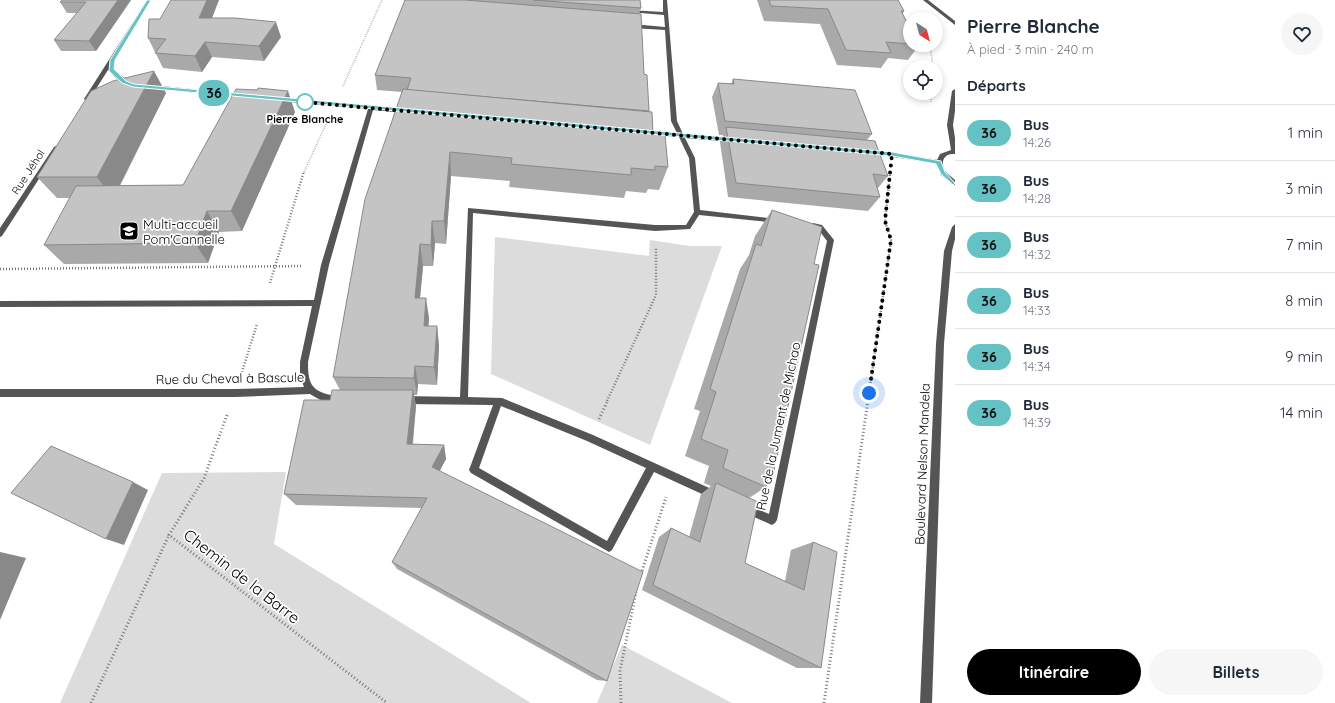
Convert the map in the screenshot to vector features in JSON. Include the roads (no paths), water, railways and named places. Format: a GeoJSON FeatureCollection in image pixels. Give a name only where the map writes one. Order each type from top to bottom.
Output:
{"type":"FeatureCollection","features":[{"type":"Feature","properties":{"kind":"street"},"geometry":{"type":"LineString","coordinates":[[82,106],[149,0]]}},
{"type":"Feature","properties":{"kind":"street"},"geometry":{"type":"LineString","coordinates":[[464,400],[470,210],[655,228],[688,227],[697,212],[692,158],[674,121],[665,0]]}},
{"type":"Feature","properties":{"kind":"street"},"geometry":{"type":"LineString","coordinates":[[925,0],[955,23]]}},
{"type":"Feature","properties":{"kind":"street"},"geometry":{"type":"LineString","coordinates":[[620,11],[666,14]]}},
{"type":"Feature","properties":{"kind":"street"},"geometry":{"type":"LineString","coordinates":[[627,26],[666,29]]}},
{"type":"Feature","properties":{"kind":"street"},"geometry":{"type":"LineString","coordinates":[[112,60],[111,70],[124,82],[133,85]]}},
{"type":"Feature","properties":{"kind":"street"},"geometry":{"type":"LineString","coordinates":[[149,87],[249,96]]}},
{"type":"Feature","properties":{"kind":"street"},"geometry":{"type":"LineString","coordinates":[[955,91],[950,125],[954,151],[941,156],[939,162],[943,173],[955,183]]}},
{"type":"Feature","properties":{"kind":"street"},"geometry":{"type":"LineString","coordinates":[[272,99],[411,112]]}},
{"type":"Feature","properties":{"kind":"street","name":"Rue du Cheval à Bascule"},"geometry":{"type":"LineString","coordinates":[[0,393],[235,393],[311,390],[304,378],[304,362],[325,265],[371,108]]}},
{"type":"Feature","properties":{"kind":"street"},"geometry":{"type":"LineString","coordinates":[[633,131],[736,140]]}},
{"type":"Feature","properties":{"kind":"street","name":"Rue Jéhol"},"geometry":{"type":"LineString","coordinates":[[0,234],[61,140]]}},
{"type":"Feature","properties":{"kind":"street"},"geometry":{"type":"LineString","coordinates":[[861,152],[892,154],[939,162]]}},
{"type":"Feature","properties":{"kind":"street"},"geometry":{"type":"LineString","coordinates":[[697,212],[781,222]]}},
{"type":"Feature","properties":{"kind":"street","name":"Rue de la Jument de Michao"},"geometry":{"type":"LineString","coordinates":[[736,504],[772,520],[831,240],[820,226],[804,225]]}},
{"type":"Feature","properties":{"kind":"street","name":"Boulevard Nelson Mandela"},"geometry":{"type":"LineString","coordinates":[[926,703],[940,344],[948,251],[955,227]]}},
{"type":"Feature","properties":{"kind":"street"},"geometry":{"type":"LineString","coordinates":[[0,304],[317,303]]}},
{"type":"Feature","properties":{"kind":"street"},"geometry":{"type":"LineString","coordinates":[[311,390],[323,398],[353,400]]}},
{"type":"Feature","properties":{"kind":"street"},"geometry":{"type":"LineString","coordinates":[[392,400],[499,401],[590,438],[722,498]]}},
{"type":"Feature","properties":{"kind":"street"},"geometry":{"type":"LineString","coordinates":[[499,401],[474,470],[609,546],[652,466]]}},
{"type":"Feature","properties":{"kind":"place","name":"Pierre Blanche"},"geometry":{"type":"Point","coordinates":[305,102]}},
{"type":"Feature","properties":{"kind":"place","name":"Multi-accueil Pom'Cannelle"},"geometry":{"type":"Point","coordinates":[129,231]}}]}
